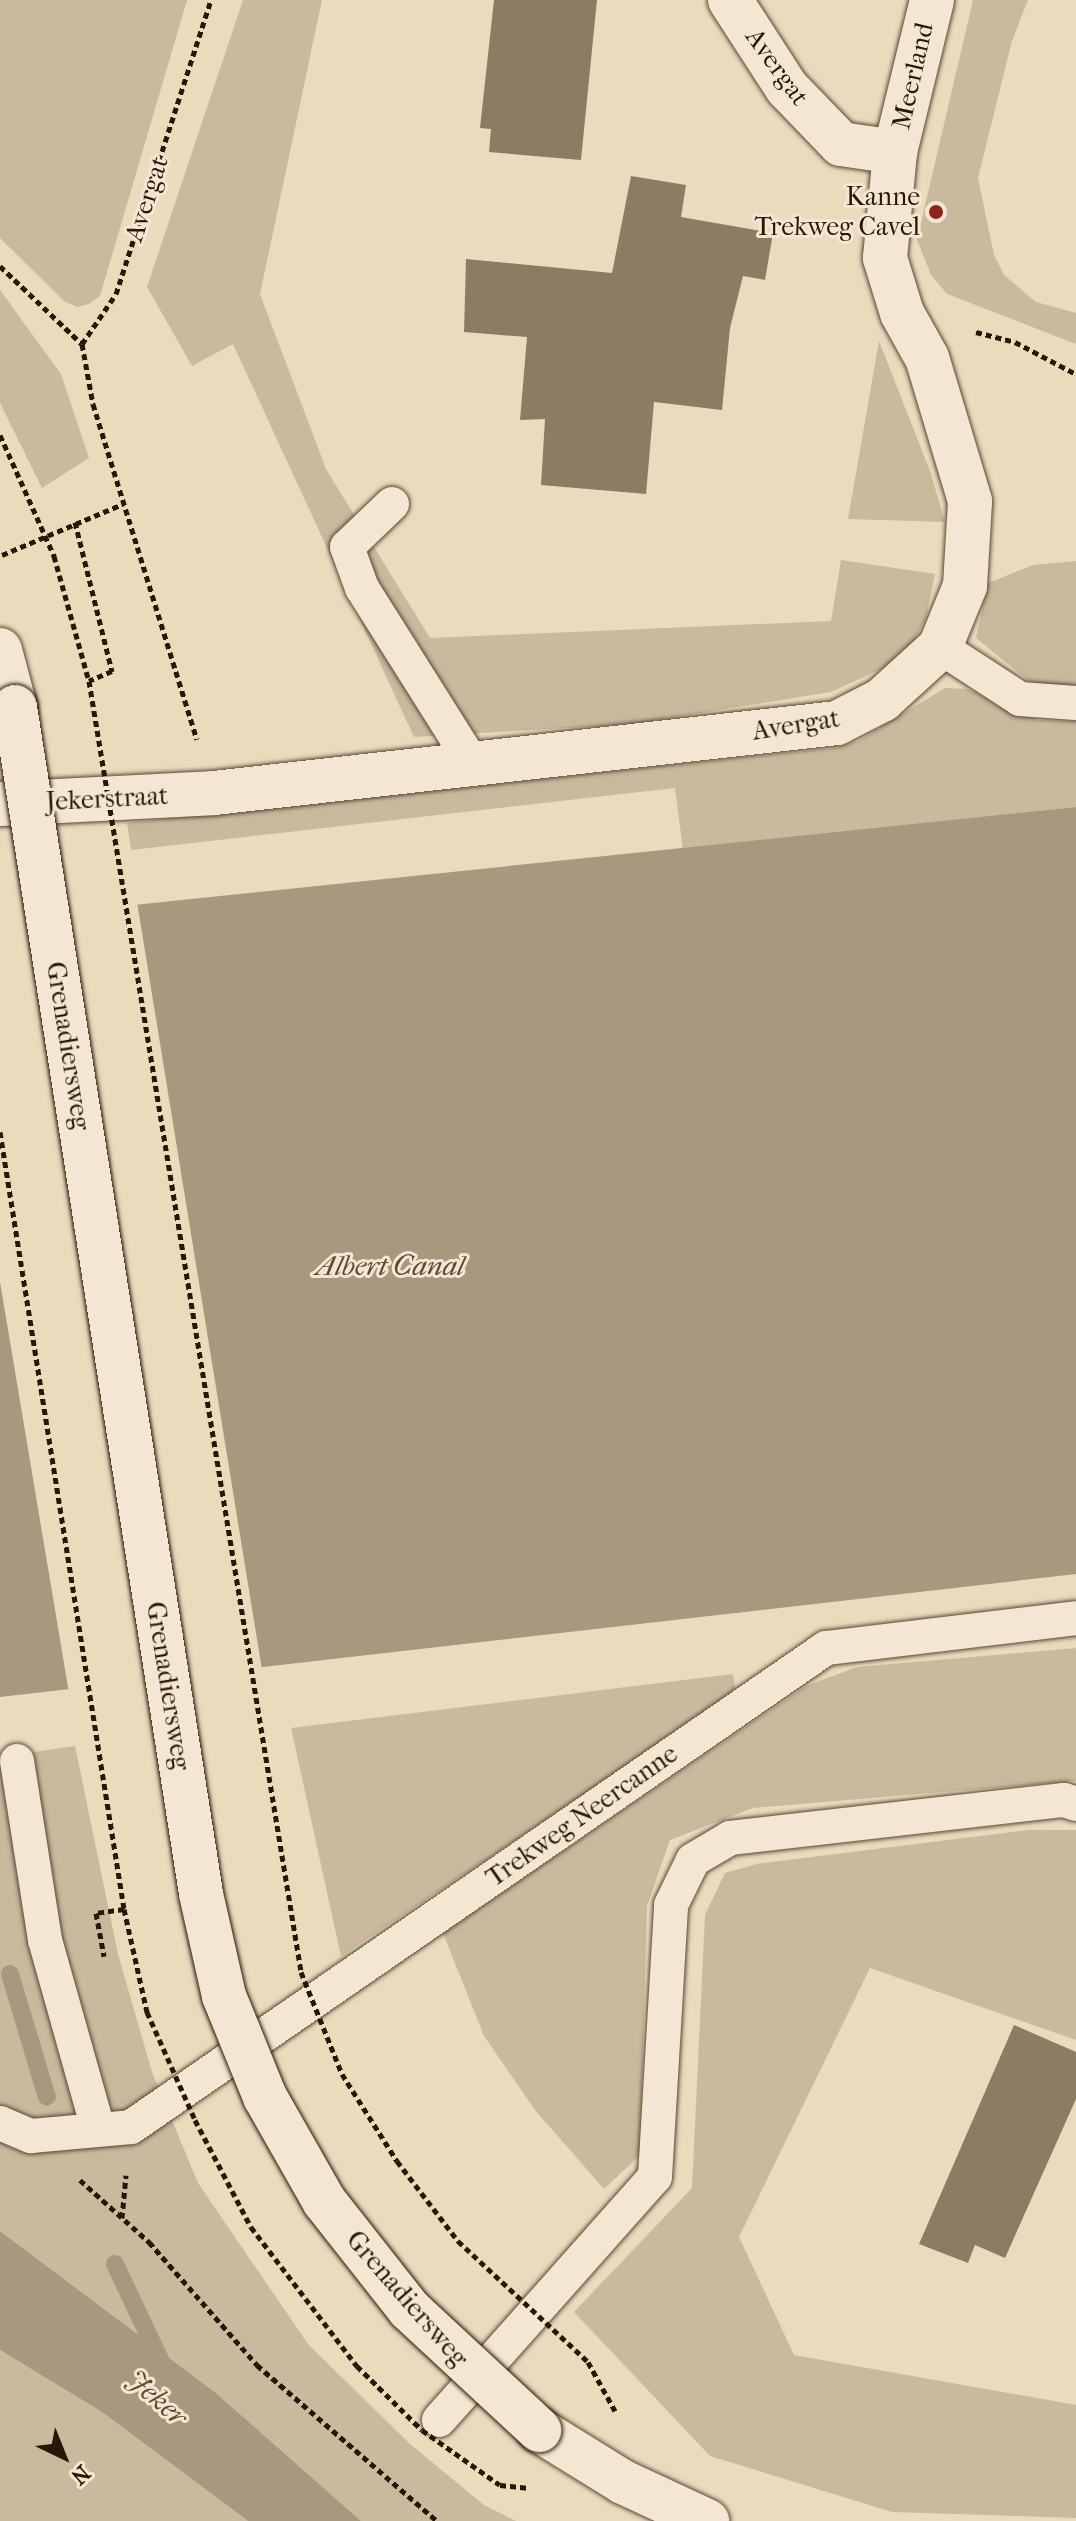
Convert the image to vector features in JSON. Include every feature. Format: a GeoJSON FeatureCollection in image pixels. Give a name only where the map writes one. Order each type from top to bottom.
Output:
{"type":"FeatureCollection","features":[{"type":"Feature","properties":{"kind":"main road","name":"Avergat"},"geometry":{"type":"LineString","coordinates":[[214,793],[837,723],[882,700],[940,647],[965,586],[970,501],[927,358],[902,313],[885,258],[895,152],[841,144],[787,88],[730,0]]}},
{"type":"Feature","properties":{"kind":"main road","name":"Meerland"},"geometry":{"type":"LineString","coordinates":[[895,152],[932,0]]}},
{"type":"Feature","properties":{"kind":"main road","name":"Grenadiersweg"},"geometry":{"type":"LineString","coordinates":[[0,650],[15,707],[201,1894],[224,1996],[265,2097],[324,2201],[409,2309],[539,2430],[623,2482],[707,2521]]}},
{"type":"Feature","properties":{"kind":"main road","name":"Jekerstraat"},"geometry":{"type":"LineString","coordinates":[[0,804],[214,793]]}},
{"type":"Feature","properties":{"kind":"lane"},"geometry":{"type":"LineString","coordinates":[[392,504],[347,547],[362,588],[473,764]]}},
{"type":"Feature","properties":{"kind":"lane"},"geometry":{"type":"LineString","coordinates":[[940,647],[1020,699],[1076,703]]}},
{"type":"Feature","properties":{"kind":"lane","name":"Trekweg Neercanne"},"geometry":{"type":"LineString","coordinates":[[115,2128],[826,1648],[1076,1618]]}},
{"type":"Feature","properties":{"kind":"lane"},"geometry":{"type":"LineString","coordinates":[[0,2123],[31,2136],[115,2128],[45,1940],[17,1761]]}},
{"type":"Feature","properties":{"kind":"lane"},"geometry":{"type":"LineString","coordinates":[[439,2420],[655,2177],[671,1905],[693,1860],[730,1838],[1064,1800],[1076,1804]]}},
{"type":"Feature","properties":{"kind":"path","name":"Avergat"},"geometry":{"type":"LineString","coordinates":[[82,344],[116,294],[211,0]]}},
{"type":"Feature","properties":{"kind":"path"},"geometry":{"type":"LineString","coordinates":[[0,266],[82,344],[93,404],[214,793]]}},
{"type":"Feature","properties":{"kind":"path"},"geometry":{"type":"LineString","coordinates":[[902,313],[1015,342],[1076,374]]}},
{"type":"Feature","properties":{"kind":"path"},"geometry":{"type":"LineString","coordinates":[[0,435],[54,556],[89,681],[301,1972],[342,2074],[397,2161],[458,2241],[588,2362]]}},
{"type":"Feature","properties":{"kind":"path"},"geometry":{"type":"LineString","coordinates":[[2,555],[123,504]]}},
{"type":"Feature","properties":{"kind":"path"},"geometry":{"type":"LineString","coordinates":[[75,522],[112,671],[89,681]]}},
{"type":"Feature","properties":{"kind":"path"},"geometry":{"type":"LineString","coordinates":[[0,1132],[124,1909],[96,1913]]}},
{"type":"Feature","properties":{"kind":"path"},"geometry":{"type":"LineString","coordinates":[[122,2218],[257,2365],[437,2521]]}},
{"type":"Feature","properties":{"kind":"shaded area"},"geometry":{"type":"Polygon","coordinates":[[[0,0],[187,0],[100,296],[89,304],[77,307],[64,301],[0,238],[0,0]]]}},
{"type":"Feature","properties":{"kind":"shaded area"},"geometry":{"type":"Polygon","coordinates":[[[243,0],[322,0],[260,294],[326,469],[430,638],[831,621],[841,560],[935,574],[926,618],[910,648],[888,666],[831,692],[633,724],[414,737],[233,344],[192,366],[147,287],[243,0]]]}},
{"type":"Feature","properties":{"kind":"shaded area"},"geometry":{"type":"Polygon","coordinates":[[[973,0],[1028,0],[1012,41],[978,178],[994,255],[1004,275],[1036,302],[1076,313],[1076,344],[947,294],[931,275],[917,240],[973,0]]]}},
{"type":"Feature","properties":{"kind":"shaded area"},"geometry":{"type":"Polygon","coordinates":[[[0,290],[61,374],[89,458],[42,488],[0,403],[0,290]]]}},
{"type":"Feature","properties":{"kind":"shaded area"},"geometry":{"type":"Polygon","coordinates":[[[879,341],[930,471],[945,522],[848,519],[879,341]]]}},
{"type":"Feature","properties":{"kind":"shaded area"},"geometry":{"type":"Polygon","coordinates":[[[1076,561],[1076,687],[1030,682],[976,638],[988,583],[1033,565],[1076,561]]]}},
{"type":"Feature","properties":{"kind":"shaded area"},"geometry":{"type":"Polygon","coordinates":[[[945,688],[967,689],[1038,720],[1076,721],[1076,807],[683,850],[675,788],[131,850],[127,823],[833,748],[858,741],[945,688]]]}},
{"type":"Feature","properties":{"kind":"shaded area"},"geometry":{"type":"Polygon","coordinates":[[[1076,1648],[1076,1781],[753,1808],[670,1840],[647,1906],[640,2155],[604,2189],[535,2110],[484,2036],[443,1933],[806,1686],[857,1667],[1076,1648]]]}},
{"type":"Feature","properties":{"kind":"shaded area"},"geometry":{"type":"Polygon","coordinates":[[[733,1674],[736,1693],[341,1956],[291,1728],[733,1674]]]}},
{"type":"Feature","properties":{"kind":"shaded area"},"geometry":{"type":"Polygon","coordinates":[[[75,1746],[118,1954],[152,2072],[198,2183],[308,2344],[410,2444],[484,2505],[516,2521],[361,2521],[216,2393],[0,2231],[0,1757],[75,1746]]]}},
{"type":"Feature","properties":{"kind":"shaded area"},"geometry":{"type":"Polygon","coordinates":[[[1028,1830],[1076,1830],[1076,2040],[870,1968],[739,2237],[794,2355],[1076,2405],[1076,2518],[892,2512],[710,2456],[574,2312],[692,2188],[705,1915],[725,1873],[757,1864],[1028,1830]]]}},
{"type":"Feature","properties":{"kind":"shaded area"},"geometry":{"type":"Polygon","coordinates":[[[0,2350],[102,2412],[248,2521],[0,2521],[0,2350]]]}},
{"type":"Feature","properties":{"kind":"water","name":"Albert Canal"},"geometry":{"type":"Polygon","coordinates":[[[1076,807],[1076,1574],[0,1697],[0,919],[1076,807]]]}},
{"type":"Feature","properties":{"kind":"water","name":"Jeker"},"geometry":{"type":"Polygon","coordinates":[[[0,2231],[216,2393],[361,2521],[248,2521],[102,2412],[0,2350],[0,2231]]]}},
{"type":"Feature","properties":{"kind":"pier"},"geometry":{"type":"Polygon","coordinates":[[[137,902],[262,1670],[69,1693],[0,1282],[0,915],[137,902]]]}},
{"type":"Feature","properties":{"kind":"building"},"geometry":{"type":"Polygon","coordinates":[[[494,0],[597,0],[581,160],[489,152],[491,129],[480,128],[494,0]]]}},
{"type":"Feature","properties":{"kind":"building"},"geometry":{"type":"Polygon","coordinates":[[[631,176],[686,185],[681,217],[773,233],[765,280],[743,276],[730,328],[722,410],[654,402],[646,494],[541,485],[545,419],[520,420],[527,337],[464,332],[466,259],[612,273],[631,176]]]}},
{"type":"Feature","properties":{"kind":"building"},"geometry":{"type":"Polygon","coordinates":[[[1014,2025],[1076,2052],[1076,2099],[1005,2258],[975,2245],[968,2263],[919,2244],[1014,2025]]]}},
{"type":"Feature","properties":{"kind":"waterway"},"geometry":{"type":"LineString","coordinates":[[10,1974],[47,2097]]}},
{"type":"Feature","properties":{"kind":"waterway","name":"Jeker"},"geometry":{"type":"LineString","coordinates":[[115,2264],[163,2366]]}},
{"type":"Feature","properties":{"kind":"place","name":"Kanne Trekweg Cavel"},"geometry":{"type":"Point","coordinates":[936,212]}}]}
